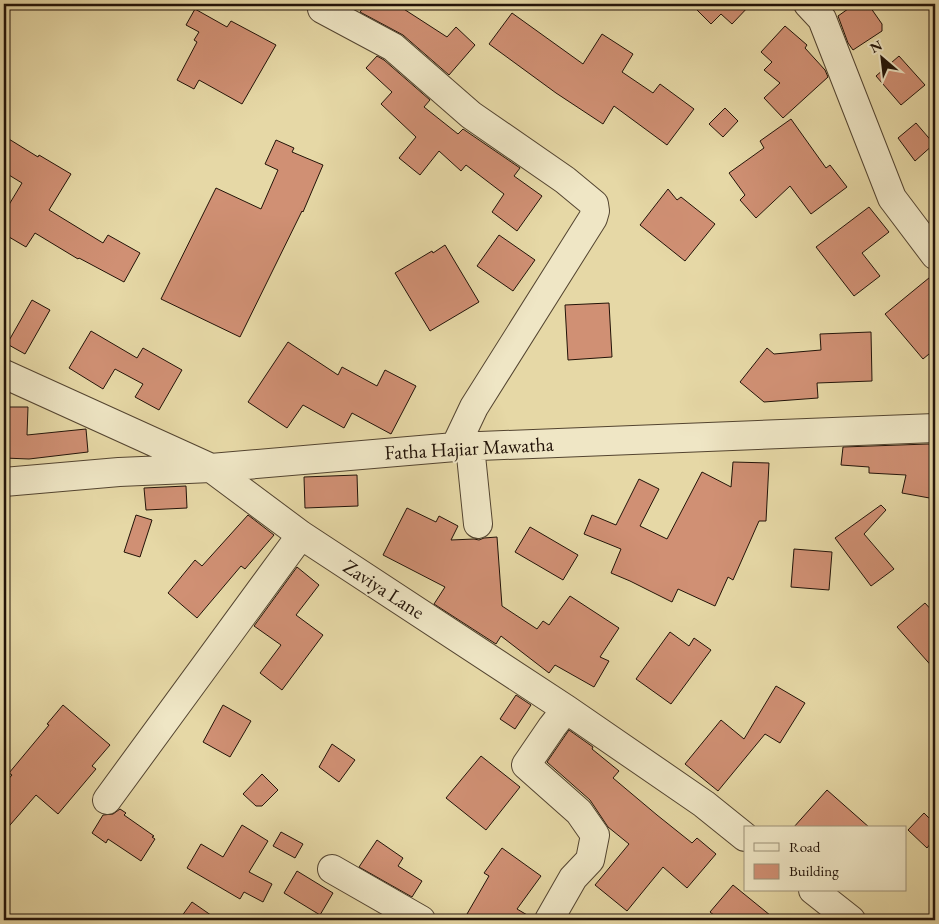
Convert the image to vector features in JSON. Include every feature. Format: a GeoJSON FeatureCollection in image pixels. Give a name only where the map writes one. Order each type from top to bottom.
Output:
{"type":"FeatureCollection","features":[{"type":"Feature","properties":{"kind":"street"},"geometry":{"type":"LineString","coordinates":[[808,4],[822,19],[892,198],[935,255]]}},
{"type":"Feature","properties":{"kind":"street"},"geometry":{"type":"LineString","coordinates":[[322,9],[393,47],[471,115],[565,180],[594,204],[596,211],[593,218],[474,407],[463,447],[478,524]]}},
{"type":"Feature","properties":{"kind":"street","name":"Zaviya Lane"},"geometry":{"type":"LineString","coordinates":[[4,374],[211,468],[301,535],[566,710],[704,804],[744,836]]}},
{"type":"Feature","properties":{"kind":"street","name":"Fatha Hajiar Mawatha"},"geometry":{"type":"LineString","coordinates":[[4,482],[119,472],[211,468],[463,447],[935,428]]}},
{"type":"Feature","properties":{"kind":"street"},"geometry":{"type":"LineString","coordinates":[[107,800],[301,535]]}},
{"type":"Feature","properties":{"kind":"street"},"geometry":{"type":"LineString","coordinates":[[549,920],[573,878],[590,860],[594,835],[579,812],[526,765],[566,710]]}},
{"type":"Feature","properties":{"kind":"street"},"geometry":{"type":"LineString","coordinates":[[332,869],[421,920]]}},
{"type":"Feature","properties":{"kind":"street"},"geometry":{"type":"LineString","coordinates":[[815,892],[850,920]]}},
{"type":"Feature","properties":{"kind":"building"},"geometry":{"type":"Polygon","coordinates":[[[366,4],[396,4],[447,37],[456,27],[475,45],[449,75],[403,35],[360,12],[366,4]]]}},
{"type":"Feature","properties":{"kind":"building"},"geometry":{"type":"Polygon","coordinates":[[[691,4],[751,4],[732,24],[721,14],[711,24],[691,4]]]}},
{"type":"Feature","properties":{"kind":"building"},"geometry":{"type":"Polygon","coordinates":[[[855,4],[868,4],[882,24],[882,31],[853,50],[848,43],[838,16],[855,4]]]}},
{"type":"Feature","properties":{"kind":"building"},"geometry":{"type":"Polygon","coordinates":[[[195,9],[227,27],[231,21],[276,45],[242,104],[199,80],[194,89],[177,80],[197,42],[194,40],[199,32],[186,25],[195,9]]]}},
{"type":"Feature","properties":{"kind":"building"},"geometry":{"type":"Polygon","coordinates":[[[512,13],[583,64],[602,34],[633,54],[622,72],[653,93],[660,84],[694,109],[667,145],[614,106],[603,124],[556,93],[489,44],[512,13]]]}},
{"type":"Feature","properties":{"kind":"building"},"geometry":{"type":"Polygon","coordinates":[[[785,26],[807,45],[805,48],[825,70],[828,77],[783,118],[764,98],[780,83],[764,70],[772,62],[761,52],[785,26]]]}},
{"type":"Feature","properties":{"kind":"building"},"geometry":{"type":"Polygon","coordinates":[[[377,56],[430,100],[424,107],[458,134],[463,129],[520,168],[514,176],[542,196],[517,231],[492,212],[504,194],[466,165],[461,171],[439,151],[420,175],[399,158],[416,137],[381,104],[392,92],[366,68],[377,56]]]}},
{"type":"Feature","properties":{"kind":"building"},"geometry":{"type":"Polygon","coordinates":[[[899,56],[925,85],[901,105],[876,76],[899,56]]]}},
{"type":"Feature","properties":{"kind":"building"},"geometry":{"type":"Polygon","coordinates":[[[725,108],[738,121],[723,137],[709,124],[725,108]]]}},
{"type":"Feature","properties":{"kind":"building"},"geometry":{"type":"Polygon","coordinates":[[[791,119],[826,168],[830,165],[847,187],[811,214],[790,186],[756,218],[740,200],[745,195],[729,173],[764,148],[760,141],[791,119]]]}},
{"type":"Feature","properties":{"kind":"building"},"geometry":{"type":"Polygon","coordinates":[[[916,123],[934,144],[915,161],[898,138],[916,123]]]}},
{"type":"Feature","properties":{"kind":"building"},"geometry":{"type":"Polygon","coordinates":[[[4,136],[71,174],[49,210],[103,243],[108,235],[140,253],[124,282],[78,259],[35,233],[26,247],[4,234],[4,213],[22,183],[4,172],[4,136]]]}},
{"type":"Feature","properties":{"kind":"building"},"geometry":{"type":"Polygon","coordinates":[[[276,140],[294,148],[292,152],[323,165],[303,212],[240,337],[161,299],[216,188],[261,209],[278,170],[265,164],[276,140]]]}},
{"type":"Feature","properties":{"kind":"building"},"geometry":{"type":"Polygon","coordinates":[[[668,189],[677,200],[681,197],[715,224],[685,261],[640,225],[668,189]]]}},
{"type":"Feature","properties":{"kind":"building"},"geometry":{"type":"Polygon","coordinates":[[[869,207],[889,232],[862,253],[880,276],[854,296],[816,247],[869,207]]]}},
{"type":"Feature","properties":{"kind":"building"},"geometry":{"type":"Polygon","coordinates":[[[499,235],[535,260],[513,291],[477,266],[499,235]]]}},
{"type":"Feature","properties":{"kind":"building"},"geometry":{"type":"Polygon","coordinates":[[[445,245],[479,302],[430,331],[395,273],[445,245]]]}},
{"type":"Feature","properties":{"kind":"building"},"geometry":{"type":"Polygon","coordinates":[[[935,273],[935,349],[923,359],[885,314],[935,273]]]}},
{"type":"Feature","properties":{"kind":"building"},"geometry":{"type":"Polygon","coordinates":[[[32,300],[50,310],[25,354],[7,344],[32,300]]]}},
{"type":"Feature","properties":{"kind":"building"},"geometry":{"type":"Polygon","coordinates":[[[609,303],[612,357],[568,360],[565,305],[609,303]]]}},
{"type":"Feature","properties":{"kind":"building"},"geometry":{"type":"Polygon","coordinates":[[[91,331],[137,358],[143,348],[182,370],[159,410],[135,397],[143,384],[115,369],[103,389],[69,368],[91,331]]]}},
{"type":"Feature","properties":{"kind":"building"},"geometry":{"type":"Polygon","coordinates":[[[871,332],[872,381],[817,383],[818,398],[764,402],[740,382],[767,348],[774,354],[821,350],[820,334],[871,332]]]}},
{"type":"Feature","properties":{"kind":"building"},"geometry":{"type":"Polygon","coordinates":[[[288,342],[338,375],[342,367],[377,386],[385,370],[416,386],[391,434],[352,413],[344,428],[303,405],[287,428],[248,402],[288,342]]]}},
{"type":"Feature","properties":{"kind":"building"},"geometry":{"type":"Polygon","coordinates":[[[4,407],[28,407],[27,435],[86,429],[88,452],[29,459],[4,458],[4,407]]]}},
{"type":"Feature","properties":{"kind":"building"},"geometry":{"type":"Polygon","coordinates":[[[935,445],[935,499],[902,493],[906,475],[869,473],[869,467],[841,465],[843,447],[935,445]]]}},
{"type":"Feature","properties":{"kind":"building"},"geometry":{"type":"Polygon","coordinates":[[[733,462],[769,463],[766,521],[759,521],[733,580],[728,577],[715,606],[678,589],[672,602],[611,573],[621,549],[584,534],[592,515],[616,525],[639,479],[659,489],[640,526],[667,539],[702,472],[731,487],[733,462]]]}},
{"type":"Feature","properties":{"kind":"building"},"geometry":{"type":"Polygon","coordinates":[[[357,475],[358,506],[305,508],[304,477],[357,475]]]}},
{"type":"Feature","properties":{"kind":"building"},"geometry":{"type":"Polygon","coordinates":[[[186,486],[187,508],[146,510],[144,488],[186,486]]]}},
{"type":"Feature","properties":{"kind":"building"},"geometry":{"type":"Polygon","coordinates":[[[881,505],[886,510],[864,534],[894,569],[871,586],[835,538],[881,505]]]}},
{"type":"Feature","properties":{"kind":"building"},"geometry":{"type":"Polygon","coordinates":[[[407,508],[436,522],[439,516],[458,526],[451,540],[479,540],[497,537],[502,606],[537,629],[543,621],[549,625],[570,596],[619,628],[600,657],[609,661],[594,687],[555,665],[549,673],[501,636],[496,644],[434,604],[445,587],[383,555],[407,508]]]}},
{"type":"Feature","properties":{"kind":"building"},"geometry":{"type":"Polygon","coordinates":[[[136,515],[152,520],[140,557],[124,552],[136,515]]]}},
{"type":"Feature","properties":{"kind":"building"},"geometry":{"type":"Polygon","coordinates":[[[248,515],[274,535],[245,569],[241,566],[197,618],[168,593],[195,560],[202,566],[248,515]]]}},
{"type":"Feature","properties":{"kind":"building"},"geometry":{"type":"Polygon","coordinates":[[[530,527],[578,555],[563,580],[515,552],[530,527]]]}},
{"type":"Feature","properties":{"kind":"building"},"geometry":{"type":"Polygon","coordinates":[[[794,549],[832,552],[829,590],[791,587],[794,549]]]}},
{"type":"Feature","properties":{"kind":"building"},"geometry":{"type":"Polygon","coordinates":[[[297,567],[319,585],[296,615],[323,635],[282,690],[260,673],[281,645],[254,626],[297,567]]]}},
{"type":"Feature","properties":{"kind":"building"},"geometry":{"type":"Polygon","coordinates":[[[925,603],[935,614],[935,670],[897,627],[925,603]]]}},
{"type":"Feature","properties":{"kind":"building"},"geometry":{"type":"Polygon","coordinates":[[[670,632],[689,646],[694,638],[711,650],[671,704],[636,679],[670,632]]]}},
{"type":"Feature","properties":{"kind":"building"},"geometry":{"type":"Polygon","coordinates":[[[776,686],[805,703],[780,743],[765,734],[718,791],[685,764],[721,720],[744,739],[776,686]]]}},
{"type":"Feature","properties":{"kind":"building"},"geometry":{"type":"Polygon","coordinates":[[[516,695],[531,705],[515,729],[500,719],[516,695]]]}},
{"type":"Feature","properties":{"kind":"building"},"geometry":{"type":"Polygon","coordinates":[[[63,705],[110,745],[92,766],[96,769],[58,814],[36,795],[4,832],[4,784],[12,775],[9,773],[63,705]]]}},
{"type":"Feature","properties":{"kind":"building"},"geometry":{"type":"Polygon","coordinates":[[[223,705],[251,721],[230,757],[203,742],[223,705]]]}},
{"type":"Feature","properties":{"kind":"building"},"geometry":{"type":"Polygon","coordinates":[[[569,730],[593,747],[592,749],[619,771],[613,778],[692,843],[697,838],[716,854],[687,888],[663,867],[627,911],[595,885],[629,844],[608,827],[590,800],[547,762],[569,730]]]}},
{"type":"Feature","properties":{"kind":"building"},"geometry":{"type":"Polygon","coordinates":[[[332,744],[355,760],[339,782],[319,767],[332,744]]]}},
{"type":"Feature","properties":{"kind":"building"},"geometry":{"type":"Polygon","coordinates":[[[481,756],[520,787],[486,830],[446,798],[481,756]]]}},
{"type":"Feature","properties":{"kind":"building"},"geometry":{"type":"Polygon","coordinates":[[[262,774],[278,790],[262,806],[256,806],[243,794],[262,774]]]}},
{"type":"Feature","properties":{"kind":"building"},"geometry":{"type":"Polygon","coordinates":[[[827,790],[868,826],[795,826],[827,790]]]}},
{"type":"Feature","properties":{"kind":"building"},"geometry":{"type":"Polygon","coordinates":[[[120,809],[126,813],[124,815],[154,836],[152,837],[155,839],[141,861],[108,839],[106,843],[92,833],[103,815],[113,814],[120,809]]]}},
{"type":"Feature","properties":{"kind":"building"},"geometry":{"type":"Polygon","coordinates":[[[924,813],[935,824],[935,838],[927,848],[908,830],[924,813]]]}},
{"type":"Feature","properties":{"kind":"building"},"geometry":{"type":"Polygon","coordinates":[[[242,825],[268,841],[249,872],[272,884],[263,902],[244,892],[240,899],[187,868],[201,844],[223,857],[242,825]]]}},
{"type":"Feature","properties":{"kind":"building"},"geometry":{"type":"Polygon","coordinates":[[[281,832],[303,844],[295,858],[273,846],[281,832]]]}},
{"type":"Feature","properties":{"kind":"building"},"geometry":{"type":"Polygon","coordinates":[[[377,840],[403,858],[398,866],[422,881],[412,897],[359,867],[377,840]]]}},
{"type":"Feature","properties":{"kind":"building"},"geometry":{"type":"Polygon","coordinates":[[[502,848],[541,876],[517,909],[533,920],[479,920],[467,914],[489,876],[484,873],[502,848]]]}},
{"type":"Feature","properties":{"kind":"building"},"geometry":{"type":"Polygon","coordinates":[[[297,871],[333,893],[320,915],[284,893],[297,871]]]}},
{"type":"Feature","properties":{"kind":"building"},"geometry":{"type":"Polygon","coordinates":[[[733,885],[776,920],[720,920],[710,912],[733,885]]]}},
{"type":"Feature","properties":{"kind":"building"},"geometry":{"type":"Polygon","coordinates":[[[192,902],[218,920],[179,920],[192,902]]]}}]}
